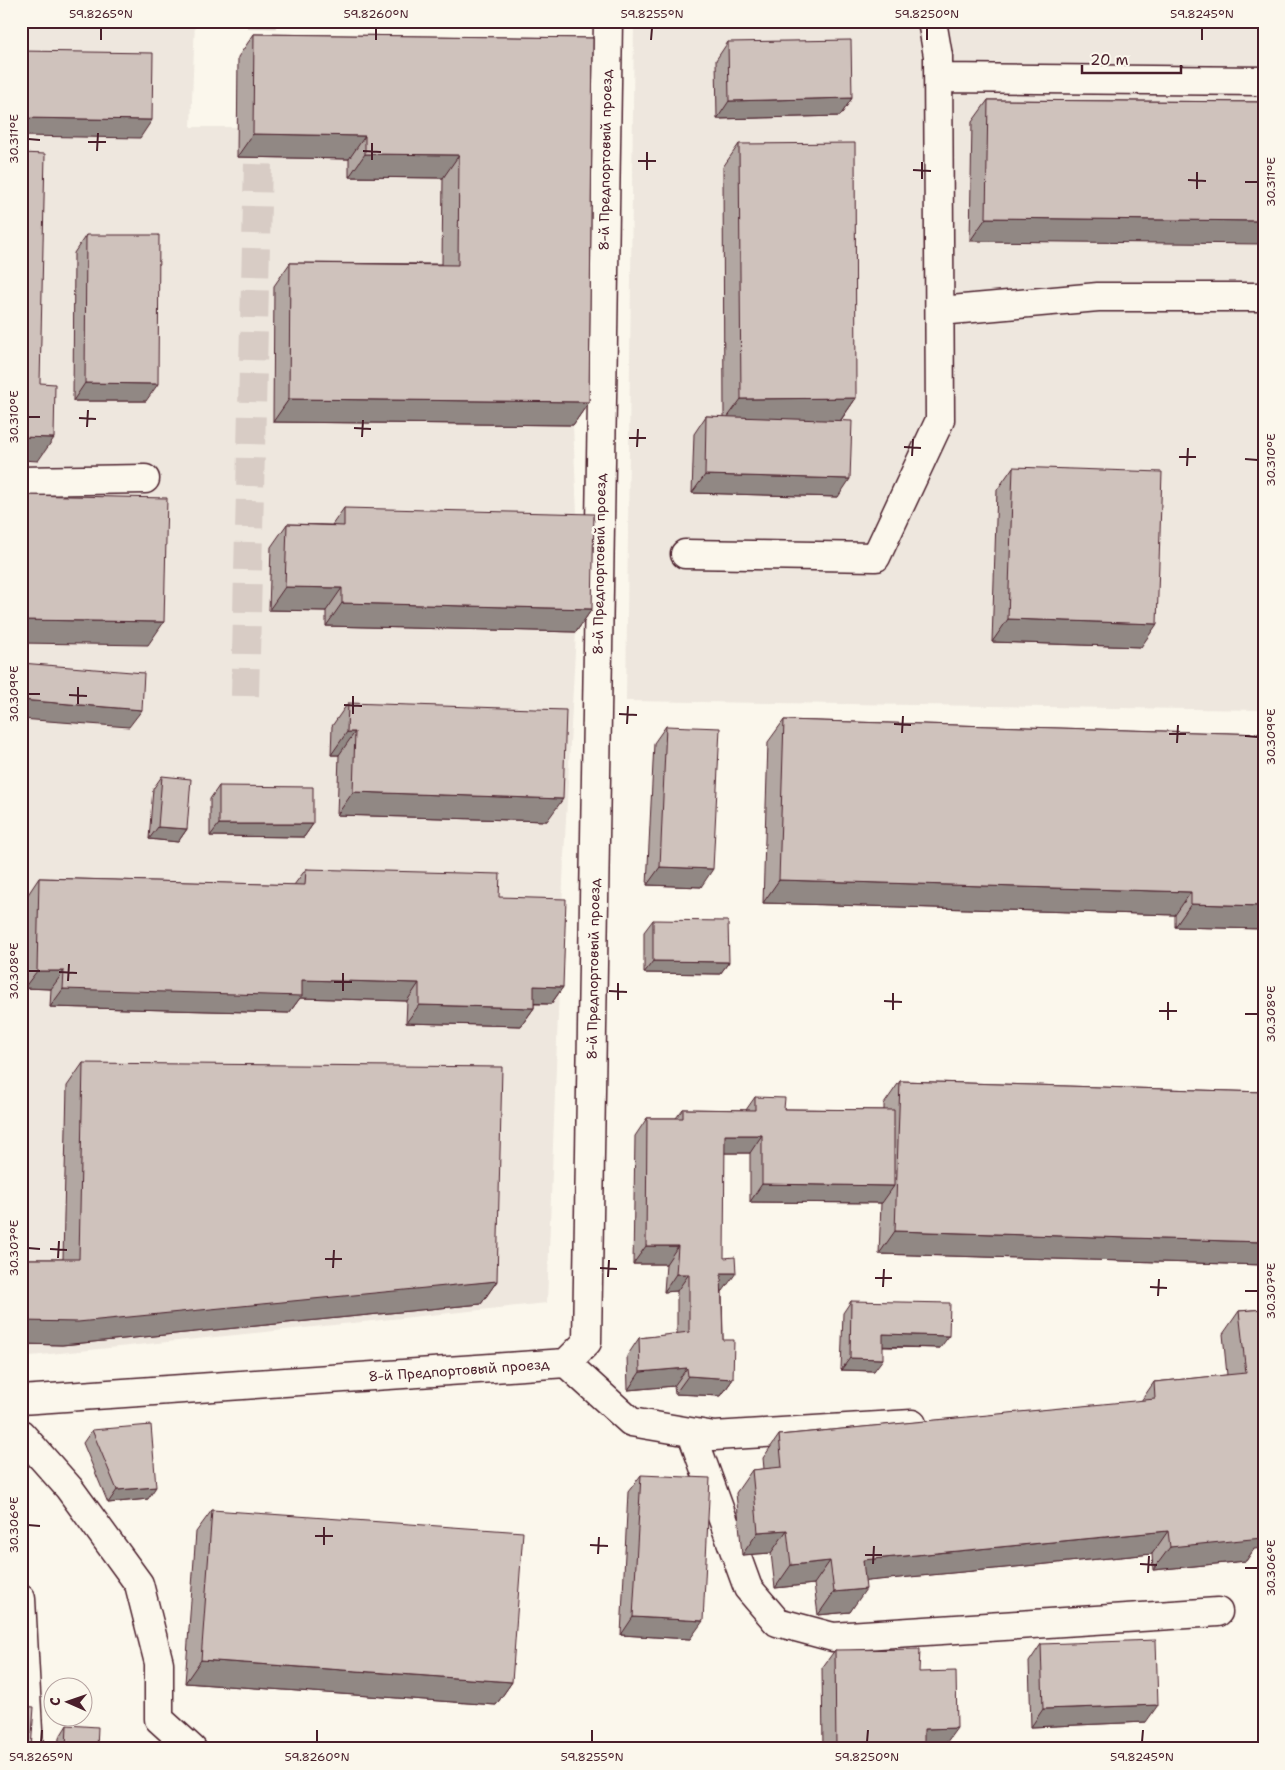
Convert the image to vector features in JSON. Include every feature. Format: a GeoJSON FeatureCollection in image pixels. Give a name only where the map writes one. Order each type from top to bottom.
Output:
{"type":"FeatureCollection","features":[{"type":"Feature","properties":{"kind":"street","name":"8-й Предпортовый проезд"},"geometry":{"type":"LineString","coordinates":[[21,1400],[566,1363],[587,1342],[608,21]]}},
{"type":"Feature","properties":{"kind":"street"},"geometry":{"type":"LineString","coordinates":[[685,554],[876,557],[940,420],[938,56],[932,21]]}},
{"type":"Feature","properties":{"kind":"street"},"geometry":{"type":"LineString","coordinates":[[938,78],[1264,81]]}},
{"type":"Feature","properties":{"kind":"street"},"geometry":{"type":"LineString","coordinates":[[940,311],[1098,296],[1264,297]]}},
{"type":"Feature","properties":{"kind":"street"},"geometry":{"type":"LineString","coordinates":[[21,481],[145,479]]}},
{"type":"Feature","properties":{"kind":"street"},"geometry":{"type":"LineString","coordinates":[[566,1363],[631,1422],[692,1434],[714,1436],[941,1422]]}},
{"type":"Feature","properties":{"kind":"street"},"geometry":{"type":"LineString","coordinates":[[21,1434],[69,1488],[139,1584],[159,1663],[159,1719],[192,1749]]}},
{"type":"Feature","properties":{"kind":"street"},"geometry":{"type":"LineString","coordinates":[[692,1434],[748,1588],[777,1622],[833,1636],[1218,1612]]}},
{"type":"Feature","properties":{"kind":"street"},"geometry":{"type":"LineString","coordinates":[[21,1599],[29,1749]]}},
{"type":"Feature","properties":{"kind":"shaded area"},"geometry":{"type":"Polygon","coordinates":[[[21,21],[195,21],[191,127],[237,127],[238,57],[577,60],[573,425],[578,537],[576,632],[564,857],[547,1303],[21,1357],[21,21]]]}},
{"type":"Feature","properties":{"kind":"shaded area"},"geometry":{"type":"Polygon","coordinates":[[[634,21],[1264,21],[1264,710],[626,701],[634,21]]]}},
{"type":"Feature","properties":{"kind":"building"},"geometry":{"type":"Polygon","coordinates":[[[254,34],[593,38],[589,402],[289,399],[290,263],[458,265],[459,155],[365,154],[365,136],[253,134],[254,34]]]}},
{"type":"Feature","properties":{"kind":"building"},"geometry":{"type":"Polygon","coordinates":[[[851,40],[852,98],[729,101],[728,42],[851,40]]]}},
{"type":"Feature","properties":{"kind":"building"},"geometry":{"type":"Polygon","coordinates":[[[21,51],[153,53],[152,120],[21,118],[21,51]]]}},
{"type":"Feature","properties":{"kind":"building"},"geometry":{"type":"Polygon","coordinates":[[[988,100],[1264,102],[1264,221],[986,218],[988,100]]]}},
{"type":"Feature","properties":{"kind":"building"},"geometry":{"type":"Polygon","coordinates":[[[855,143],[856,398],[741,399],[739,144],[855,143]]]}},
{"type":"Feature","properties":{"kind":"building"},"geometry":{"type":"Polygon","coordinates":[[[21,153],[45,154],[40,383],[55,384],[54,438],[21,437],[21,153]]]}},
{"type":"Feature","properties":{"kind":"building"},"geometry":{"type":"Polygon","coordinates":[[[86,235],[159,235],[158,384],[85,383],[86,235]]]}},
{"type":"Feature","properties":{"kind":"building"},"geometry":{"type":"Polygon","coordinates":[[[706,416],[852,421],[850,479],[705,475],[706,416]]]}},
{"type":"Feature","properties":{"kind":"building"},"geometry":{"type":"Polygon","coordinates":[[[1013,467],[1162,472],[1157,624],[1008,619],[1013,467]]]}},
{"type":"Feature","properties":{"kind":"building"},"geometry":{"type":"Polygon","coordinates":[[[21,495],[167,498],[164,622],[21,620],[21,495]]]}},
{"type":"Feature","properties":{"kind":"building"},"geometry":{"type":"Polygon","coordinates":[[[344,508],[594,514],[592,609],[342,603],[342,588],[285,587],[287,524],[344,526],[344,508]]]}},
{"type":"Feature","properties":{"kind":"building"},"geometry":{"type":"Polygon","coordinates":[[[21,663],[144,673],[142,710],[21,700],[21,663]]]}},
{"type":"Feature","properties":{"kind":"building"},"geometry":{"type":"Polygon","coordinates":[[[348,703],[566,710],[563,799],[353,792],[355,732],[347,732],[348,703]]]}},
{"type":"Feature","properties":{"kind":"building"},"geometry":{"type":"Polygon","coordinates":[[[784,720],[1264,734],[1264,906],[1191,904],[1191,892],[779,880],[784,720]]]}},
{"type":"Feature","properties":{"kind":"building"},"geometry":{"type":"Polygon","coordinates":[[[666,726],[720,728],[713,869],[660,867],[666,726]]]}},
{"type":"Feature","properties":{"kind":"building"},"geometry":{"type":"Polygon","coordinates":[[[162,776],[191,779],[187,829],[158,827],[162,776]]]}},
{"type":"Feature","properties":{"kind":"building"},"geometry":{"type":"Polygon","coordinates":[[[219,786],[313,787],[313,824],[219,824],[219,786]]]}},
{"type":"Feature","properties":{"kind":"building"},"geometry":{"type":"Polygon","coordinates":[[[306,869],[500,874],[499,897],[566,899],[563,987],[534,986],[534,1008],[419,1005],[419,983],[302,980],[302,996],[63,989],[64,971],[37,971],[39,878],[305,885],[306,869]]]}},
{"type":"Feature","properties":{"kind":"building"},"geometry":{"type":"Polygon","coordinates":[[[653,920],[728,921],[729,962],[653,961],[653,920]]]}},
{"type":"Feature","properties":{"kind":"building"},"geometry":{"type":"Polygon","coordinates":[[[83,1063],[502,1067],[497,1281],[78,1322],[21,1321],[21,1259],[79,1259],[83,1063]]]}},
{"type":"Feature","properties":{"kind":"building"},"geometry":{"type":"Polygon","coordinates":[[[900,1081],[1264,1092],[1264,1242],[895,1231],[900,1081]]]}},
{"type":"Feature","properties":{"kind":"building"},"geometry":{"type":"Polygon","coordinates":[[[755,1097],[785,1098],[784,1109],[894,1110],[894,1186],[762,1184],[762,1135],[725,1135],[724,1258],[735,1257],[736,1273],[721,1273],[723,1340],[734,1340],[733,1379],[688,1376],[687,1368],[640,1372],[639,1338],[689,1332],[689,1274],[676,1274],[678,1246],[646,1246],[647,1118],[683,1118],[683,1109],[755,1110],[755,1097]]]}},
{"type":"Feature","properties":{"kind":"building"},"geometry":{"type":"Polygon","coordinates":[[[851,1301],[950,1303],[949,1336],[883,1334],[883,1359],[850,1358],[851,1301]]]}},
{"type":"Feature","properties":{"kind":"building"},"geometry":{"type":"Polygon","coordinates":[[[1264,1309],[1264,1527],[1261,1527],[1262,1538],[1170,1547],[1168,1531],[863,1560],[866,1589],[834,1592],[830,1561],[791,1565],[787,1530],[758,1532],[752,1470],[782,1467],[779,1435],[1155,1399],[1154,1382],[1246,1373],[1239,1311],[1264,1309]]]}},
{"type":"Feature","properties":{"kind":"building"},"geometry":{"type":"Polygon","coordinates":[[[151,1425],[156,1487],[117,1490],[92,1430],[151,1425]]]}},
{"type":"Feature","properties":{"kind":"building"},"geometry":{"type":"Polygon","coordinates":[[[641,1475],[710,1478],[703,1621],[633,1617],[641,1475]]]}},
{"type":"Feature","properties":{"kind":"building"},"geometry":{"type":"Polygon","coordinates":[[[212,1510],[523,1532],[512,1682],[201,1660],[212,1510]]]}},
{"type":"Feature","properties":{"kind":"building"},"geometry":{"type":"Polygon","coordinates":[[[1156,1640],[1158,1705],[1043,1709],[1041,1644],[1156,1640]]]}},
{"type":"Feature","properties":{"kind":"building"},"geometry":{"type":"Polygon","coordinates":[[[920,1649],[919,1672],[956,1671],[957,1728],[924,1729],[924,1749],[836,1749],[835,1650],[920,1649]]]}},
{"type":"Feature","properties":{"kind":"building"},"geometry":{"type":"Polygon","coordinates":[[[21,1706],[34,1707],[31,1749],[21,1749],[21,1706]]]}},
{"type":"Feature","properties":{"kind":"building"},"geometry":{"type":"Polygon","coordinates":[[[98,1727],[97,1749],[66,1749],[67,1728],[98,1727]]]}},
{"type":"Feature","properties":{"kind":"tunnel"},"geometry":{"type":"LineString","coordinates":[[261,70],[262,21]]}},
{"type":"Feature","properties":{"kind":"tunnel"},"geometry":{"type":"LineString","coordinates":[[245,696],[259,121]]}}]}
